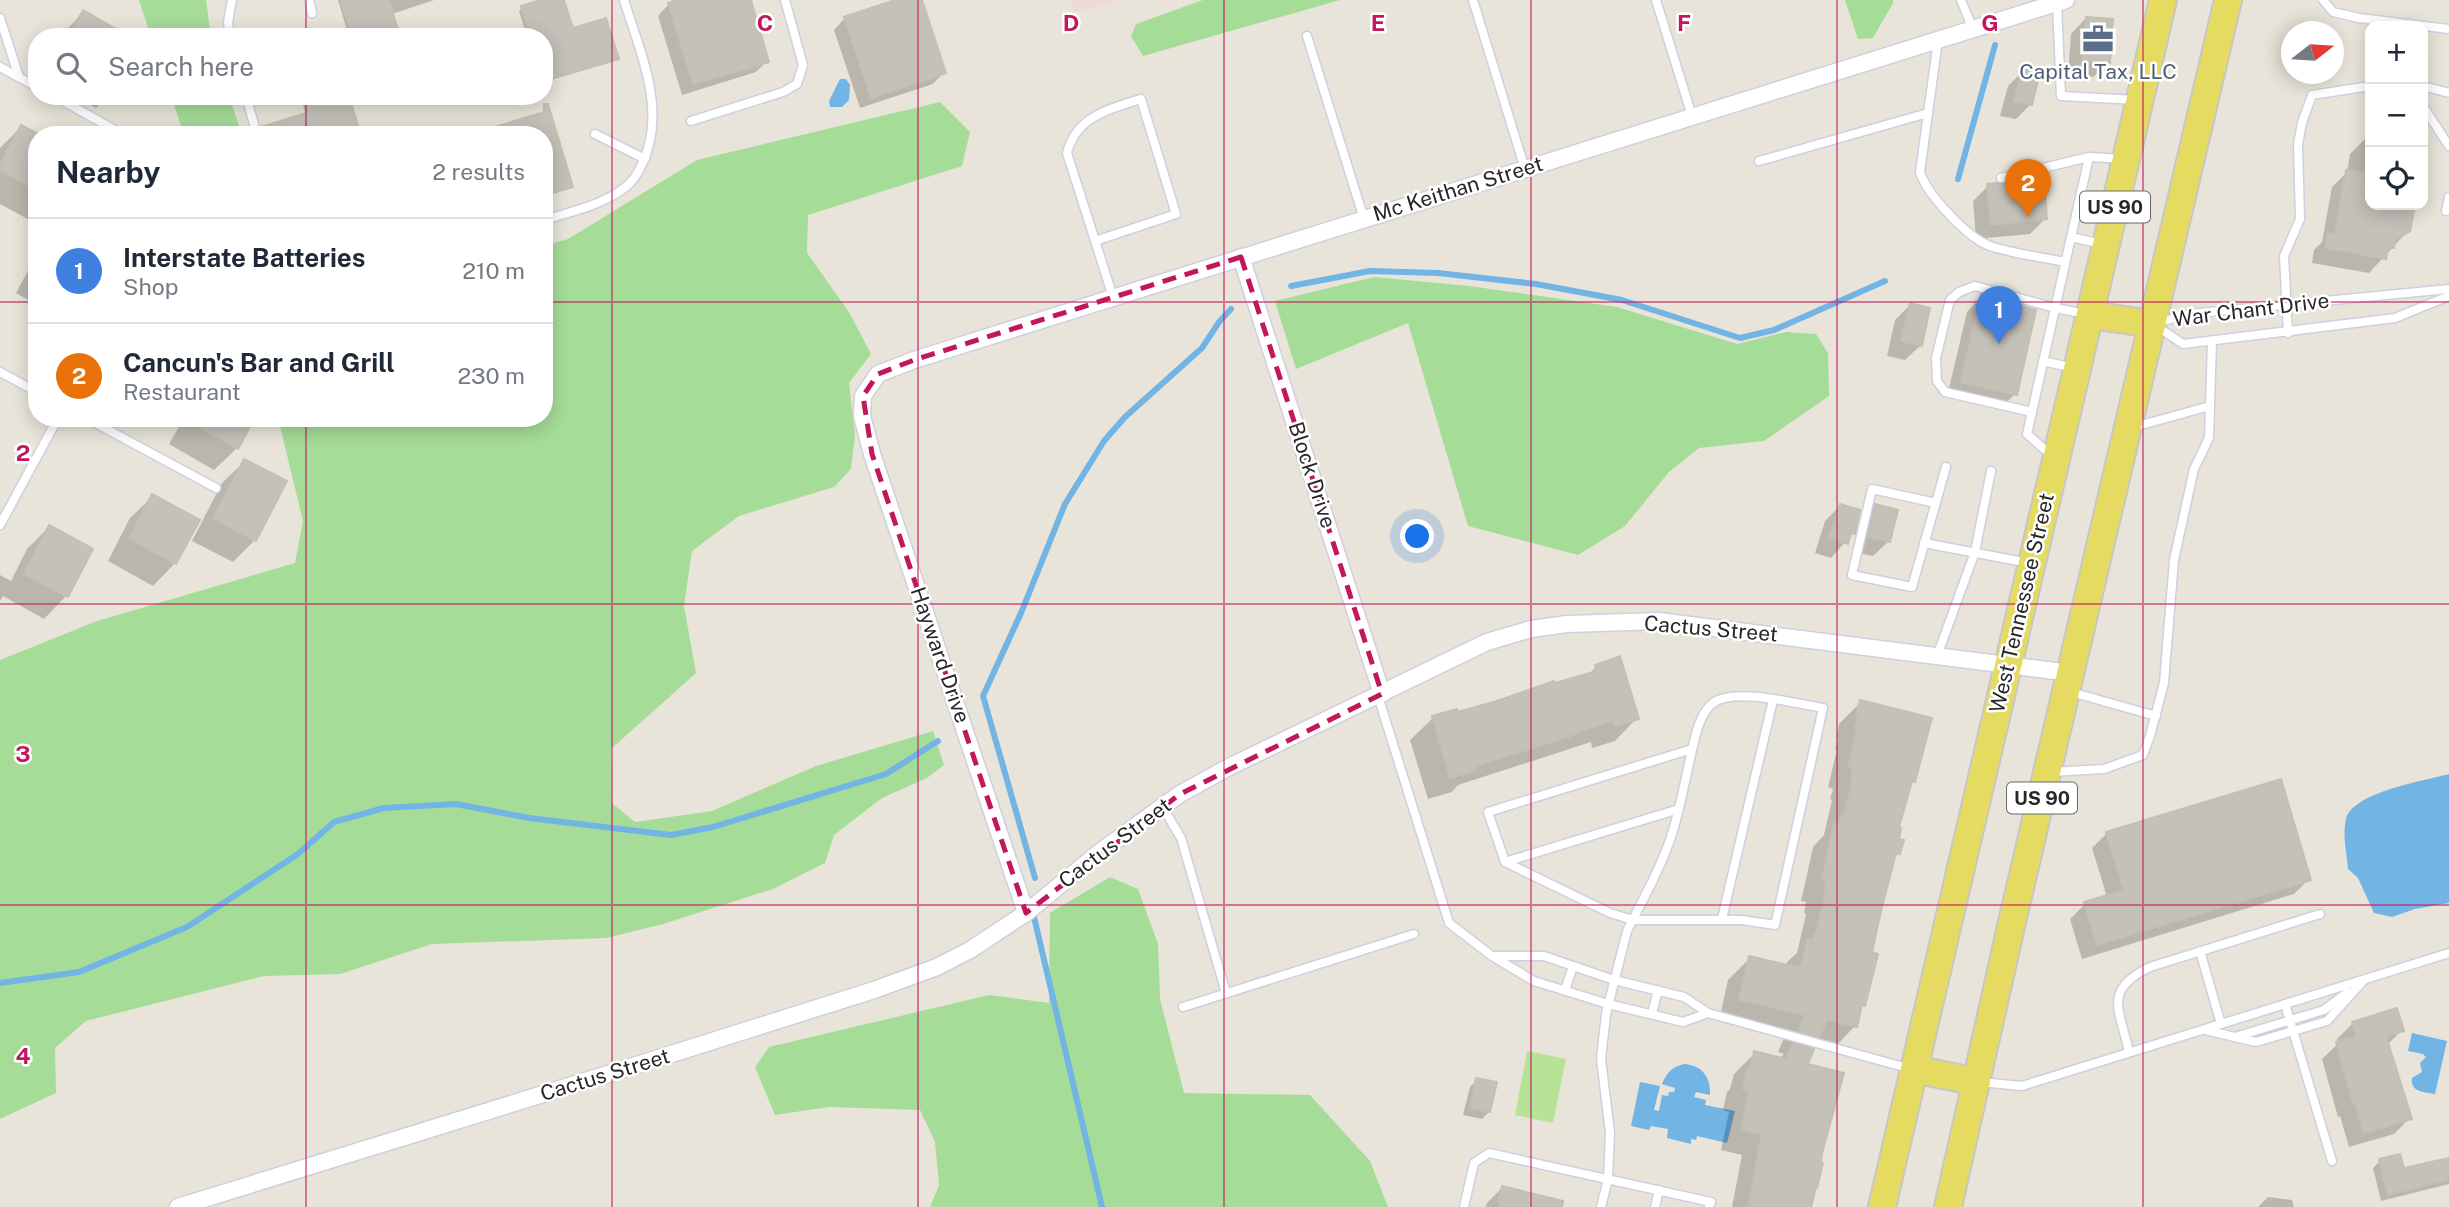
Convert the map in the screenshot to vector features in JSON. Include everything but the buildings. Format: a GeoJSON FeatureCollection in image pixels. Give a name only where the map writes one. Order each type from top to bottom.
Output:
{"type":"FeatureCollection","features":[{"type":"Feature","properties":{"kind":"main road","name":"West Tennessee Street"},"geometry":{"type":"LineString","coordinates":[[1882,1207],[2163,0]]}},
{"type":"Feature","properties":{"kind":"main road","name":"US 90"},"geometry":{"type":"LineString","coordinates":[[1948,1207],[2228,0]]}},
{"type":"Feature","properties":{"kind":"main road"},"geometry":{"type":"LineString","coordinates":[[2091,315],[2152,324]]}},
{"type":"Feature","properties":{"kind":"main road"},"geometry":{"type":"LineString","coordinates":[[1914,1069],[1977,1082]]}},
{"type":"Feature","properties":{"kind":"street","name":"Mc Keithan Street"},"geometry":{"type":"LineString","coordinates":[[863,396],[878,374],[914,360],[2062,1]]}},
{"type":"Feature","properties":{"kind":"street","name":"Block Drive"},"geometry":{"type":"LineString","coordinates":[[1241,257],[1380,695]]}},
{"type":"Feature","properties":{"kind":"street","name":"Hayward Drive"},"geometry":{"type":"LineString","coordinates":[[863,396],[862,416],[873,454],[1026,913]]}},
{"type":"Feature","properties":{"kind":"street","name":"Cactus Street"},"geometry":{"type":"LineString","coordinates":[[178,1207],[874,990],[937,967],[970,950],[1026,913],[1100,852],[1162,806],[1228,767],[1487,642],[1531,629],[1567,624],[1660,621],[2008,666],[2069,682]]}},
{"type":"Feature","properties":{"kind":"lane"},"geometry":{"type":"LineString","coordinates":[[229,28],[232,0]]}},
{"type":"Feature","properties":{"kind":"lane"},"geometry":{"type":"LineString","coordinates":[[309,0],[312,13]]}},
{"type":"Feature","properties":{"kind":"lane"},"geometry":{"type":"LineString","coordinates":[[553,217],[601,202],[622,190],[637,176],[651,145],[654,121],[650,86],[624,0]]}},
{"type":"Feature","properties":{"kind":"lane"},"geometry":{"type":"LineString","coordinates":[[691,121],[783,92],[797,84],[803,65],[785,0]]}},
{"type":"Feature","properties":{"kind":"lane"},"geometry":{"type":"LineString","coordinates":[[1473,0],[1525,169]]}},
{"type":"Feature","properties":{"kind":"lane"},"geometry":{"type":"LineString","coordinates":[[1656,0],[1692,116]]}},
{"type":"Feature","properties":{"kind":"lane"},"geometry":{"type":"LineString","coordinates":[[1961,0],[1973,29]]}},
{"type":"Feature","properties":{"kind":"lane"},"geometry":{"type":"LineString","coordinates":[[2323,0],[2333,12],[2359,18],[2449,29]]}},
{"type":"Feature","properties":{"kind":"lane"},"geometry":{"type":"LineString","coordinates":[[2062,1],[2061,96],[2140,100]]}},
{"type":"Feature","properties":{"kind":"lane"},"geometry":{"type":"LineString","coordinates":[[0,18],[19,77]]}},
{"type":"Feature","properties":{"kind":"lane"},"geometry":{"type":"LineString","coordinates":[[1307,36],[1364,219]]}},
{"type":"Feature","properties":{"kind":"lane"},"geometry":{"type":"LineString","coordinates":[[1938,40],[1920,172],[1924,185],[1949,216],[1988,246],[2065,262]]}},
{"type":"Feature","properties":{"kind":"lane"},"geometry":{"type":"LineString","coordinates":[[0,67],[28,82]]}},
{"type":"Feature","properties":{"kind":"lane"},"geometry":{"type":"LineString","coordinates":[[2287,333],[2284,256],[2300,219],[2298,144],[2302,123],[2312,95],[2365,87]]}},
{"type":"Feature","properties":{"kind":"lane"},"geometry":{"type":"LineString","coordinates":[[2428,87],[2449,93]]}},
{"type":"Feature","properties":{"kind":"lane"},"geometry":{"type":"LineString","coordinates":[[1095,241],[1177,214],[1141,99],[1101,111],[1086,121],[1070,139],[1067,153],[1095,241],[1113,297]]}},
{"type":"Feature","properties":{"kind":"lane"},"geometry":{"type":"LineString","coordinates":[[70,105],[108,126]]}},
{"type":"Feature","properties":{"kind":"lane"},"geometry":{"type":"LineString","coordinates":[[249,105],[254,126]]}},
{"type":"Feature","properties":{"kind":"lane"},"geometry":{"type":"LineString","coordinates":[[1759,161],[1928,113]]}},
{"type":"Feature","properties":{"kind":"lane"},"geometry":{"type":"LineString","coordinates":[[2428,114],[2449,146]]}},
{"type":"Feature","properties":{"kind":"lane"},"geometry":{"type":"LineString","coordinates":[[595,134],[645,159]]}},
{"type":"Feature","properties":{"kind":"lane"},"geometry":{"type":"LineString","coordinates":[[2001,178],[2089,158],[2126,159]]}},
{"type":"Feature","properties":{"kind":"lane"},"geometry":{"type":"LineString","coordinates":[[2056,460],[2026,434],[2089,158]]}},
{"type":"Feature","properties":{"kind":"lane"},"geometry":{"type":"LineString","coordinates":[[2449,197],[2446,211],[2449,211]]}},
{"type":"Feature","properties":{"kind":"lane"},"geometry":{"type":"LineString","coordinates":[[2071,237],[2107,245]]}},
{"type":"Feature","properties":{"kind":"lane"},"geometry":{"type":"LineString","coordinates":[[2032,412],[1945,392],[1937,381],[1936,358],[1950,300],[1959,292],[1975,286],[2091,315]]}},
{"type":"Feature","properties":{"kind":"lane","name":"War Chant Drive"},"geometry":{"type":"LineString","coordinates":[[2152,324],[2189,314],[2449,289]]}},
{"type":"Feature","properties":{"kind":"lane","name":"War Chant Drive"},"geometry":{"type":"LineString","coordinates":[[2152,324],[2183,344],[2395,318],[2449,296]]}},
{"type":"Feature","properties":{"kind":"lane"},"geometry":{"type":"LineString","coordinates":[[2048,772],[2104,769],[2143,755],[2164,683],[2174,560],[2194,469],[2209,438],[2213,341]]}},
{"type":"Feature","properties":{"kind":"lane"},"geometry":{"type":"LineString","coordinates":[[2043,361],[2078,368]]}},
{"type":"Feature","properties":{"kind":"lane"},"geometry":{"type":"LineString","coordinates":[[0,372],[28,387]]}},
{"type":"Feature","properties":{"kind":"lane"},"geometry":{"type":"LineString","coordinates":[[2128,428],[2210,406]]}},
{"type":"Feature","properties":{"kind":"lane"},"geometry":{"type":"LineString","coordinates":[[0,525],[53,427]]}},
{"type":"Feature","properties":{"kind":"lane"},"geometry":{"type":"LineString","coordinates":[[103,427],[216,488]]}},
{"type":"Feature","properties":{"kind":"lane"},"geometry":{"type":"LineString","coordinates":[[1936,503],[1872,489],[1852,575],[1912,587],[1924,543],[1936,503],[1946,467]]}},
{"type":"Feature","properties":{"kind":"lane"},"geometry":{"type":"LineString","coordinates":[[1937,656],[1975,552],[1991,471]]}},
{"type":"Feature","properties":{"kind":"lane"},"geometry":{"type":"LineString","coordinates":[[1924,543],[2031,564]]}},
{"type":"Feature","properties":{"kind":"lane"},"geometry":{"type":"LineString","coordinates":[[2069,682],[2155,716]]}},
{"type":"Feature","properties":{"kind":"lane"},"geometry":{"type":"LineString","coordinates":[[1380,695],[1449,923],[1492,956],[1534,981],[1608,1004],[1683,1022],[1708,1013]]}},
{"type":"Feature","properties":{"kind":"lane"},"geometry":{"type":"LineString","coordinates":[[1601,1207],[1608,1179],[1611,1133],[1601,1059],[1608,1004],[1627,931],[1633,920],[1658,871],[1679,809],[1702,717],[1713,703],[1728,697],[1745,696],[1824,708],[1775,926],[1722,919],[1633,920],[1610,913],[1505,862],[1489,812],[1692,749]]}},
{"type":"Feature","properties":{"kind":"lane"},"geometry":{"type":"LineString","coordinates":[[1722,919],[1773,700]]}},
{"type":"Feature","properties":{"kind":"lane"},"geometry":{"type":"LineString","coordinates":[[1162,806],[1181,838],[1226,993]]}},
{"type":"Feature","properties":{"kind":"lane"},"geometry":{"type":"LineString","coordinates":[[1505,862],[1679,809]]}},
{"type":"Feature","properties":{"kind":"lane"},"geometry":{"type":"LineString","coordinates":[[2129,1052],[2118,1002],[2119,990],[2126,980],[2137,973],[2200,951],[2320,914]]}},
{"type":"Feature","properties":{"kind":"lane"},"geometry":{"type":"LineString","coordinates":[[1183,1007],[1414,934]]}},
{"type":"Feature","properties":{"kind":"lane"},"geometry":{"type":"LineString","coordinates":[[2200,951],[2221,1024]]}},
{"type":"Feature","properties":{"kind":"lane"},"geometry":{"type":"LineString","coordinates":[[1977,1082],[2022,1086],[2449,953]]}},
{"type":"Feature","properties":{"kind":"lane"},"geometry":{"type":"LineString","coordinates":[[1492,956],[1544,956],[1614,980],[1684,997],[1708,1013],[1914,1069]]}},
{"type":"Feature","properties":{"kind":"lane"},"geometry":{"type":"LineString","coordinates":[[1565,990],[1573,966]]}},
{"type":"Feature","properties":{"kind":"lane"},"geometry":{"type":"LineString","coordinates":[[2202,1030],[2256,1042],[2327,1021],[2365,979]]}},
{"type":"Feature","properties":{"kind":"lane"},"geometry":{"type":"LineString","coordinates":[[2234,1037],[2324,1010],[2365,979]]}},
{"type":"Feature","properties":{"kind":"lane"},"geometry":{"type":"LineString","coordinates":[[1652,1014],[1658,990]]}},
{"type":"Feature","properties":{"kind":"lane"},"geometry":{"type":"LineString","coordinates":[[2285,1004],[2332,1161]]}},
{"type":"Feature","properties":{"kind":"lane"},"geometry":{"type":"LineString","coordinates":[[1464,1207],[1474,1163],[1489,1153],[1711,1202],[1709,1207]]}},
{"type":"Feature","properties":{"kind":"lane"},"geometry":{"type":"LineString","coordinates":[[1655,1207],[1658,1190]]}},
{"type":"Feature","properties":{"kind":"highlighted area"},"geometry":{"type":"Polygon","coordinates":[[[1241,257],[1382,694],[1180,794],[1026,913],[872,454],[863,396],[878,374],[914,360],[1241,257]]]}},
{"type":"Feature","properties":{"kind":"shaded area"},"geometry":{"type":"Polygon","coordinates":[[[1070,0],[1117,0],[1074,13],[1070,0]]]}},
{"type":"Feature","properties":{"kind":"green space"},"geometry":{"type":"Polygon","coordinates":[[[139,0],[206,0],[210,28],[148,28],[139,0]]]}},
{"type":"Feature","properties":{"kind":"green space"},"geometry":{"type":"Polygon","coordinates":[[[1203,0],[1340,0],[1143,56],[1131,36],[1136,24],[1203,0]]]}},
{"type":"Feature","properties":{"kind":"green space"},"geometry":{"type":"Polygon","coordinates":[[[1845,0],[1893,0],[1893,3],[1873,38],[1858,39],[1845,0]]]}},
{"type":"Feature","properties":{"kind":"green space"},"geometry":{"type":"Polygon","coordinates":[[[940,102],[970,132],[962,166],[808,215],[807,253],[849,312],[871,354],[849,383],[855,435],[851,469],[834,487],[739,516],[692,551],[684,606],[696,673],[611,749],[612,803],[635,822],[712,811],[816,766],[933,731],[944,765],[927,778],[882,798],[834,835],[825,863],[773,889],[663,924],[606,938],[432,944],[340,974],[264,976],[86,1021],[55,1048],[56,1093],[0,1119],[0,660],[97,621],[295,563],[303,521],[280,427],[553,427],[553,243],[568,239],[697,160],[940,102]]]}},
{"type":"Feature","properties":{"kind":"green space"},"geometry":{"type":"Polygon","coordinates":[[[174,105],[232,105],[239,126],[181,126],[174,105]]]}},
{"type":"Feature","properties":{"kind":"green space"},"geometry":{"type":"Polygon","coordinates":[[[1374,277],[1469,286],[1617,307],[1737,344],[1786,332],[1816,334],[1828,353],[1829,396],[1764,441],[1699,448],[1669,472],[1625,526],[1578,555],[1468,526],[1408,323],[1296,369],[1275,301],[1374,277]]]}},
{"type":"Feature","properties":{"kind":"green space"},"geometry":{"type":"Polygon","coordinates":[[[1110,877],[1138,889],[1158,944],[1160,999],[1184,1093],[1310,1095],[1370,1161],[1388,1207],[930,1207],[939,1185],[935,1142],[920,1110],[829,1107],[775,1115],[755,1067],[769,1047],[989,995],[1049,1003],[1050,913],[1110,877]]]}},
{"type":"Feature","properties":{"kind":"green space"},"geometry":{"type":"Polygon","coordinates":[[[1527,1051],[1566,1059],[1553,1123],[1515,1115],[1527,1051]]]}},
{"type":"Feature","properties":{"kind":"water"},"geometry":{"type":"Polygon","coordinates":[[[840,79],[846,79],[850,85],[849,100],[842,107],[830,107],[829,101],[840,79]]]}},
{"type":"Feature","properties":{"kind":"water"},"geometry":{"type":"Polygon","coordinates":[[[2449,774],[2449,903],[2415,909],[2392,917],[2374,913],[2358,878],[2348,869],[2346,819],[2351,810],[2375,795],[2449,774]]]}},
{"type":"Feature","properties":{"kind":"water"},"geometry":{"type":"Polygon","coordinates":[[[2412,1033],[2447,1041],[2435,1094],[2415,1089],[2413,1086],[2412,1078],[2422,1072],[2420,1063],[2426,1057],[2408,1051],[2412,1033]]]}},
{"type":"Feature","properties":{"kind":"water"},"geometry":{"type":"Polygon","coordinates":[[[1684,1064],[1696,1067],[1704,1073],[1709,1083],[1710,1095],[1696,1092],[1694,1097],[1706,1100],[1705,1105],[1735,1111],[1727,1143],[1697,1136],[1696,1140],[1691,1139],[1691,1144],[1667,1138],[1668,1129],[1651,1126],[1649,1130],[1631,1126],[1640,1082],[1660,1086],[1654,1110],[1659,1111],[1662,1095],[1668,1096],[1675,1088],[1662,1084],[1664,1080],[1673,1068],[1684,1064]]]}},
{"type":"Feature","properties":{"kind":"waterway"},"geometry":{"type":"LineString","coordinates":[[1958,179],[1995,45]]}},
{"type":"Feature","properties":{"kind":"waterway"},"geometry":{"type":"LineString","coordinates":[[1291,286],[1370,271],[1438,273],[1536,284],[1622,300],[1740,338],[1774,330],[1885,281]]}},
{"type":"Feature","properties":{"kind":"waterway"},"geometry":{"type":"LineString","coordinates":[[1035,878],[983,696],[1021,613],[1065,504],[1104,441],[1125,417],[1202,348],[1231,309]]}},
{"type":"Feature","properties":{"kind":"waterway"},"geometry":{"type":"LineString","coordinates":[[0,983],[79,972],[187,927],[298,854],[334,822],[384,808],[456,804],[529,818],[671,835],[713,827],[886,774],[938,741]]}},
{"type":"Feature","properties":{"kind":"waterway"},"geometry":{"type":"LineString","coordinates":[[1034,917],[1102,1207]]}},
{"type":"Feature","properties":{"kind":"place","name":"Capital Tax, LLC"},"geometry":{"type":"Point","coordinates":[2098,39]}},
{"type":"Feature","properties":{"kind":"place","name":"Cancun's Bar and Grill"},"geometry":{"type":"Point","coordinates":[2028,217]}},
{"type":"Feature","properties":{"kind":"place","name":"Interstate Batteries"},"geometry":{"type":"Point","coordinates":[1999,344]}}]}
